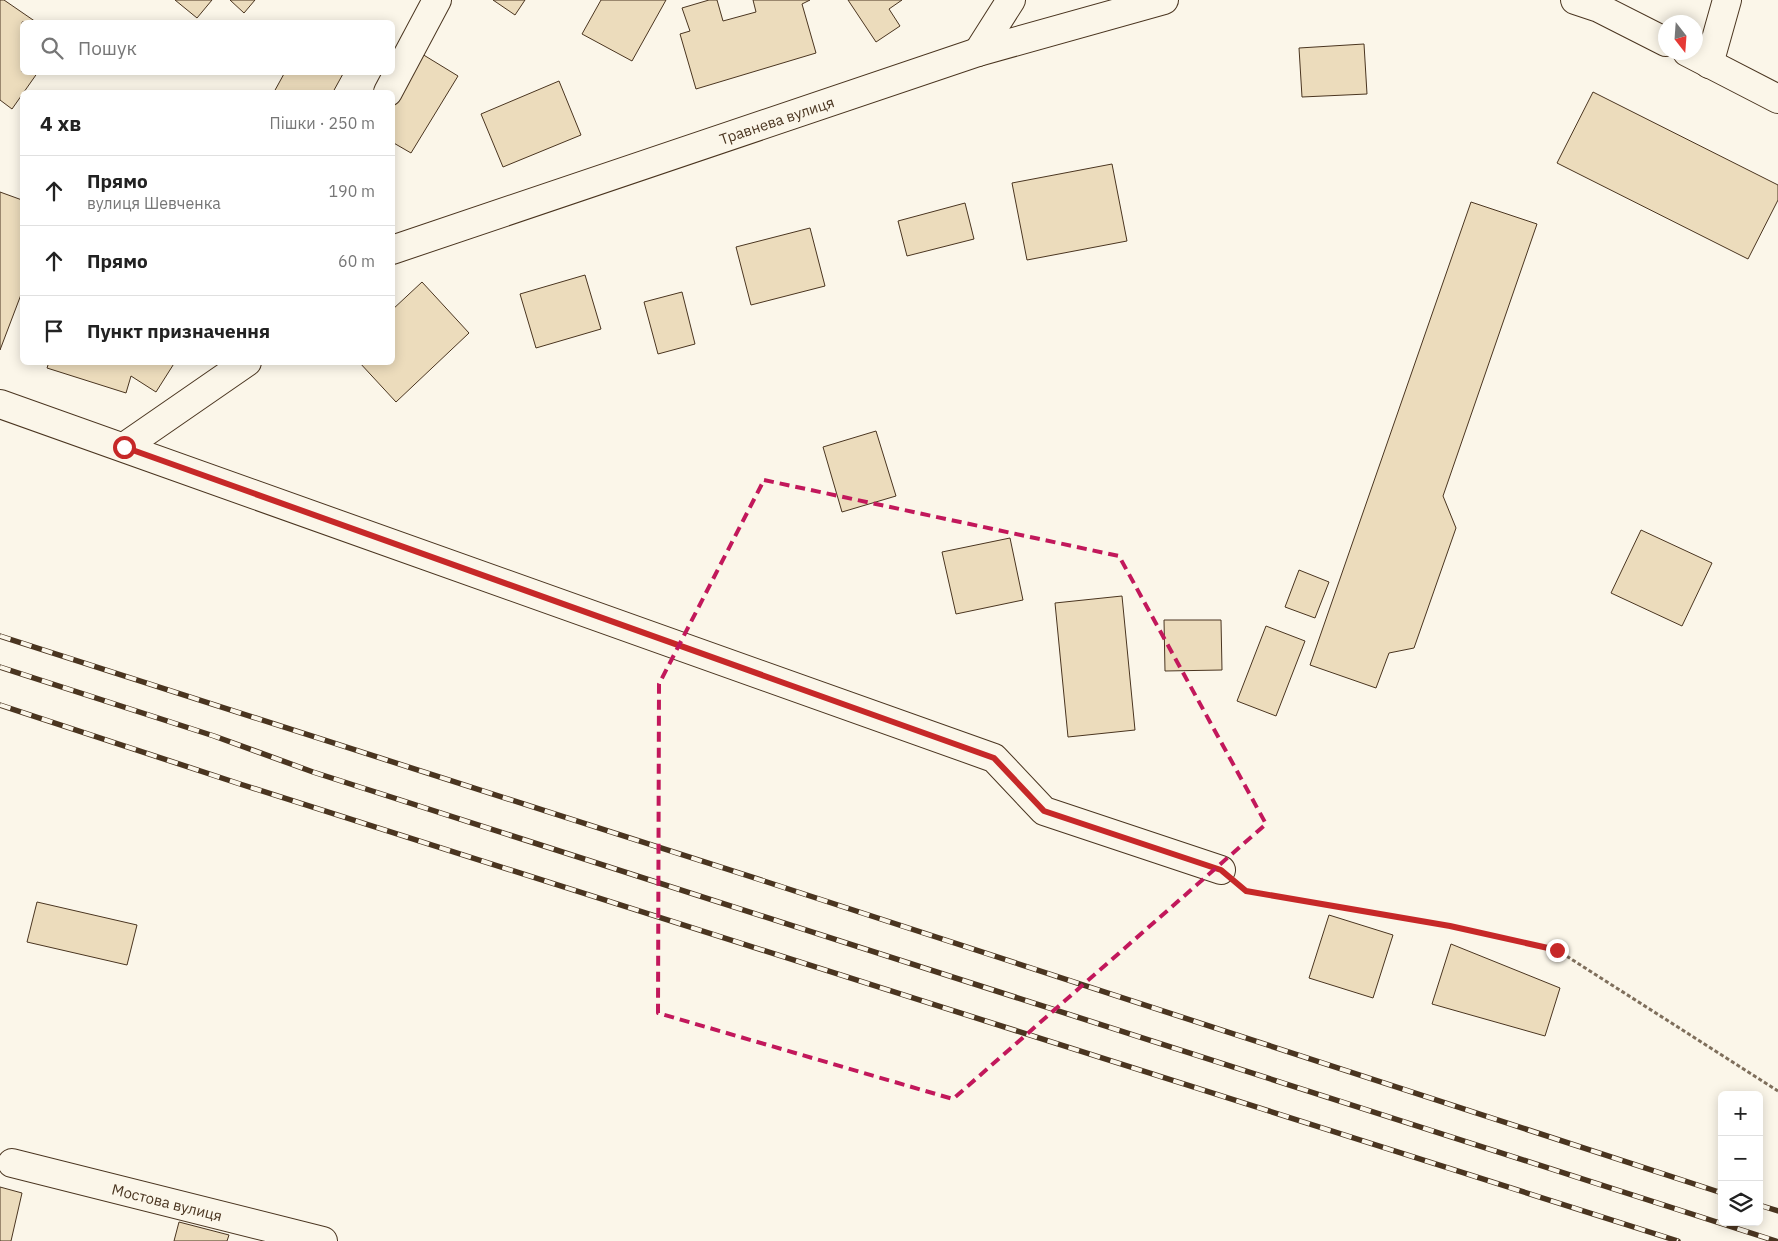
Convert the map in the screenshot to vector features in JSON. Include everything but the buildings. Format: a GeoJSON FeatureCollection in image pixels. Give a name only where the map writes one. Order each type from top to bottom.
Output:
{"type":"FeatureCollection","features":[{"type":"Feature","properties":{"kind":"street"},"geometry":{"type":"LineString","coordinates":[[389,90],[437,0]]}},
{"type":"Feature","properties":{"kind":"street"},"geometry":{"type":"LineString","coordinates":[[978,52],[1011,0]]}},
{"type":"Feature","properties":{"kind":"street","name":"Травнева вулиця"},"geometry":{"type":"LineString","coordinates":[[395,249],[978,52],[1164,0]]}},
{"type":"Feature","properties":{"kind":"street"},"geometry":{"type":"LineString","coordinates":[[1576,0],[1599,8],[1658,38]]}},
{"type":"Feature","properties":{"kind":"street"},"geometry":{"type":"LineString","coordinates":[[1703,48],[1727,0]]}},
{"type":"Feature","properties":{"kind":"street"},"geometry":{"type":"LineString","coordinates":[[1702,60],[1778,99]]}},
{"type":"Feature","properties":{"kind":"street"},"geometry":{"type":"LineString","coordinates":[[124,447],[243,365]]}},
{"type":"Feature","properties":{"kind":"street"},"geometry":{"type":"LineString","coordinates":[[0,404],[994,758],[1044,811],[1221,870]]}},
{"type":"Feature","properties":{"kind":"street","name":"Мостова вулиця"},"geometry":{"type":"LineString","coordinates":[[12,1163],[323,1241]]}},
{"type":"Feature","properties":{"kind":"path"},"geometry":{"type":"LineString","coordinates":[[1221,870],[1246,891],[1450,926],[1557,950],[1778,1091]]}},
{"type":"Feature","properties":{"kind":"highlighted area"},"geometry":{"type":"Polygon","coordinates":[[[764,480],[1119,556],[1266,824],[953,1099],[658,1013],[659,684],[764,480]]]}},
{"type":"Feature","properties":{"kind":"railway"},"geometry":{"type":"LineString","coordinates":[[0,636],[764,881],[1718,1192]]}},
{"type":"Feature","properties":{"kind":"railway"},"geometry":{"type":"LineString","coordinates":[[0,667],[214,736],[313,772],[1776,1241]]}},
{"type":"Feature","properties":{"kind":"railway"},"geometry":{"type":"LineString","coordinates":[[0,705],[240,784],[1678,1241]]}},
{"type":"Feature","properties":{"kind":"railway"},"geometry":{"type":"LineString","coordinates":[[1763,1206],[1778,1211]]}},
{"type":"Feature","properties":{"kind":"route"},"geometry":{"type":"LineString","coordinates":[[124,447],[994,758],[1044,811],[1221,870],[1246,891],[1450,926],[1557,950]]}}]}
